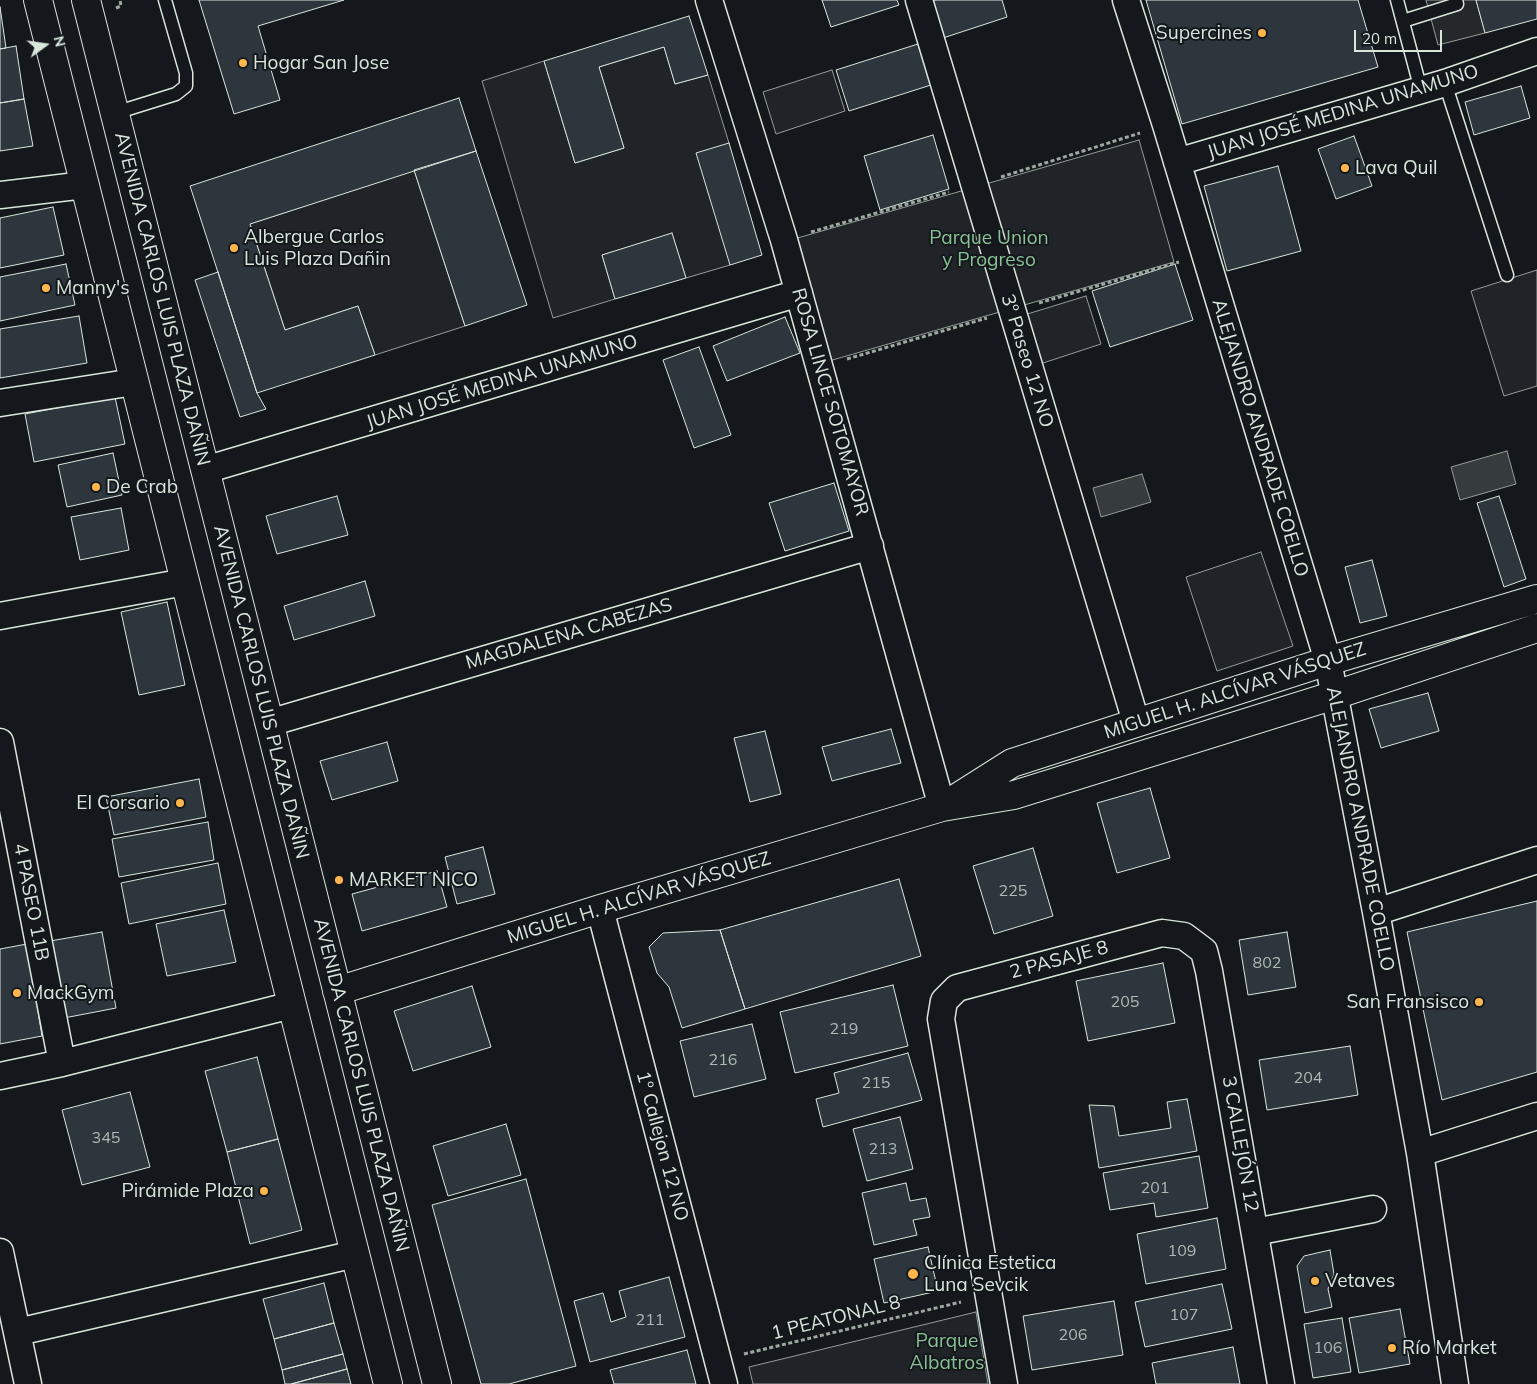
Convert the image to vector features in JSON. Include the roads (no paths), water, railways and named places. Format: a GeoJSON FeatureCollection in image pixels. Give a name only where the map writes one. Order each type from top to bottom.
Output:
{"type":"FeatureCollection","features":[{"type":"Feature","properties":{"kind":"main road"},"geometry":{"type":"LineString","coordinates":[[38,0],[388,1384]]}},
{"type":"Feature","properties":{"kind":"main road","name":"AVENIDA CARLOS LUIS PLAZA DAÑIN"},"geometry":{"type":"LineString","coordinates":[[86,0],[437,1384]]}},
{"type":"Feature","properties":{"kind":"main road","name":"MIGUEL H. ALCÍVAR VÁSQUEZ"},"geometry":{"type":"LineString","coordinates":[[942,807],[1012,764],[1136,722],[1328,661],[1537,599]]}},
{"type":"Feature","properties":{"kind":"main road","name":"MIGUEL H. ALCÍVAR VÁSQUEZ"},"geometry":{"type":"LineString","coordinates":[[337,991],[600,909],[942,807],[1014,796],[1537,628]]}},
{"type":"Feature","properties":{"kind":"street","name":"ROSA LINCE SOTOMAYOR"},"geometry":{"type":"LineString","coordinates":[[709,0],[784,240],[942,807]]}},
{"type":"Feature","properties":{"kind":"street","name":"3º Paseo 12 NO"},"geometry":{"type":"LineString","coordinates":[[918,0],[1136,722]]}},
{"type":"Feature","properties":{"kind":"street","name":"ALEJANDRO ANDRADE COELLO"},"geometry":{"type":"LineString","coordinates":[[1126,0],[1166,125],[1328,661],[1420,1153],[1455,1384]]}},
{"type":"Feature","properties":{"kind":"street","name":"JUAN JOSÉ MEDINA UNAMUNO"},"geometry":{"type":"LineString","coordinates":[[1177,162],[1433,87],[1537,51]]}},
{"type":"Feature","properties":{"kind":"street"},"geometry":{"type":"LineString","coordinates":[[0,195],[85,186]]}},
{"type":"Feature","properties":{"kind":"street","name":"JUAN JOSÉ MEDINA UNAMUNO"},"geometry":{"type":"LineString","coordinates":[[205,470],[799,293]]}},
{"type":"Feature","properties":{"kind":"street"},"geometry":{"type":"LineString","coordinates":[[0,404],[134,382]]}},
{"type":"Feature","properties":{"kind":"street","name":"MAGDALENA CABEZAS"},"geometry":{"type":"LineString","coordinates":[[269,723],[870,546]]}},
{"type":"Feature","properties":{"kind":"street"},"geometry":{"type":"LineString","coordinates":[[0,616],[185,582]]}},
{"type":"Feature","properties":{"kind":"street","name":"4 PASEO 11B"},"geometry":{"type":"LineString","coordinates":[[0,742],[62,1063]]}},
{"type":"Feature","properties":{"kind":"street"},"geometry":{"type":"LineString","coordinates":[[1376,912],[1537,860]]}},
{"type":"Feature","properties":{"kind":"street","name":"1º Callejon 12 NO"},"geometry":{"type":"LineString","coordinates":[[600,909],[721,1372]]}},
{"type":"Feature","properties":{"kind":"street","name":"2 PASAJE 8"},"geometry":{"type":"LineString","coordinates":[[1004,1384],[941,1019],[944,1001],[957,988],[1162,933]]}},
{"type":"Feature","properties":{"kind":"street","name":"3 CALLEJÓN 12"},"geometry":{"type":"LineString","coordinates":[[1162,933],[1184,936],[1204,951],[1281,1384]]}},
{"type":"Feature","properties":{"kind":"street"},"geometry":{"type":"LineString","coordinates":[[0,1076],[62,1063],[292,1005]]}},
{"type":"Feature","properties":{"kind":"street"},"geometry":{"type":"LineString","coordinates":[[1420,1153],[1537,1116]]}},
{"type":"Feature","properties":{"kind":"street"},"geometry":{"type":"LineString","coordinates":[[1255,1232],[1373,1209]]}},
{"type":"Feature","properties":{"kind":"street"},"geometry":{"type":"LineString","coordinates":[[0,1252],[28,1384]]}},
{"type":"Feature","properties":{"kind":"street"},"geometry":{"type":"LineString","coordinates":[[18,1332],[355,1254]]}},
{"type":"Feature","properties":{"kind":"lane"},"geometry":{"type":"LineString","coordinates":[[114,113],[176,94],[186,86],[186,73],[165,0]]}},
{"type":"Feature","properties":{"kind":"lane"},"geometry":{"type":"LineString","coordinates":[[1397,0],[1403,21],[1433,87],[1507,275]]}},
{"type":"Feature","properties":{"kind":"lane"},"geometry":{"type":"LineString","coordinates":[[1403,21],[1457,4],[1456,0]]}},
{"type":"Feature","properties":{"kind":"place","name":"Supercines"},"geometry":{"type":"Point","coordinates":[1262,33]}},
{"type":"Feature","properties":{"kind":"place","name":"Hogar San Jose"},"geometry":{"type":"Point","coordinates":[243,63]}},
{"type":"Feature","properties":{"kind":"place","name":"Lava Quil"},"geometry":{"type":"Point","coordinates":[1345,168]}},
{"type":"Feature","properties":{"kind":"place","name":"Albergue Carlos Luis Plaza Dañin"},"geometry":{"type":"Point","coordinates":[234,248]}},
{"type":"Feature","properties":{"kind":"place","name":"Manny's"},"geometry":{"type":"Point","coordinates":[46,288]}},
{"type":"Feature","properties":{"kind":"place","name":"De Crab"},"geometry":{"type":"Point","coordinates":[96,487]}},
{"type":"Feature","properties":{"kind":"place","name":"El Corsario"},"geometry":{"type":"Point","coordinates":[180,803]}},
{"type":"Feature","properties":{"kind":"place","name":"MARKET NICO"},"geometry":{"type":"Point","coordinates":[339,880]}},
{"type":"Feature","properties":{"kind":"place","name":"MackGym"},"geometry":{"type":"Point","coordinates":[17,993]}},
{"type":"Feature","properties":{"kind":"place","name":"San Fransisco"},"geometry":{"type":"Point","coordinates":[1479,1002]}},
{"type":"Feature","properties":{"kind":"place","name":"Pirámide Plaza"},"geometry":{"type":"Point","coordinates":[264,1191]}},
{"type":"Feature","properties":{"kind":"place","name":"Clínica Estetica Luna Sevcik"},"geometry":{"type":"Point","coordinates":[913,1274]}},
{"type":"Feature","properties":{"kind":"place","name":"Vetaves"},"geometry":{"type":"Point","coordinates":[1315,1281]}},
{"type":"Feature","properties":{"kind":"place","name":"Río Market"},"geometry":{"type":"Point","coordinates":[1392,1348]}},
{"type":"Feature","properties":{"kind":"park label","name":"Parque Union y Progreso"},"geometry":{"type":"Point","coordinates":[989,249]}},
{"type":"Feature","properties":{"kind":"park label","name":"Parque Albatros"},"geometry":{"type":"Point","coordinates":[947,1352]}}]}
